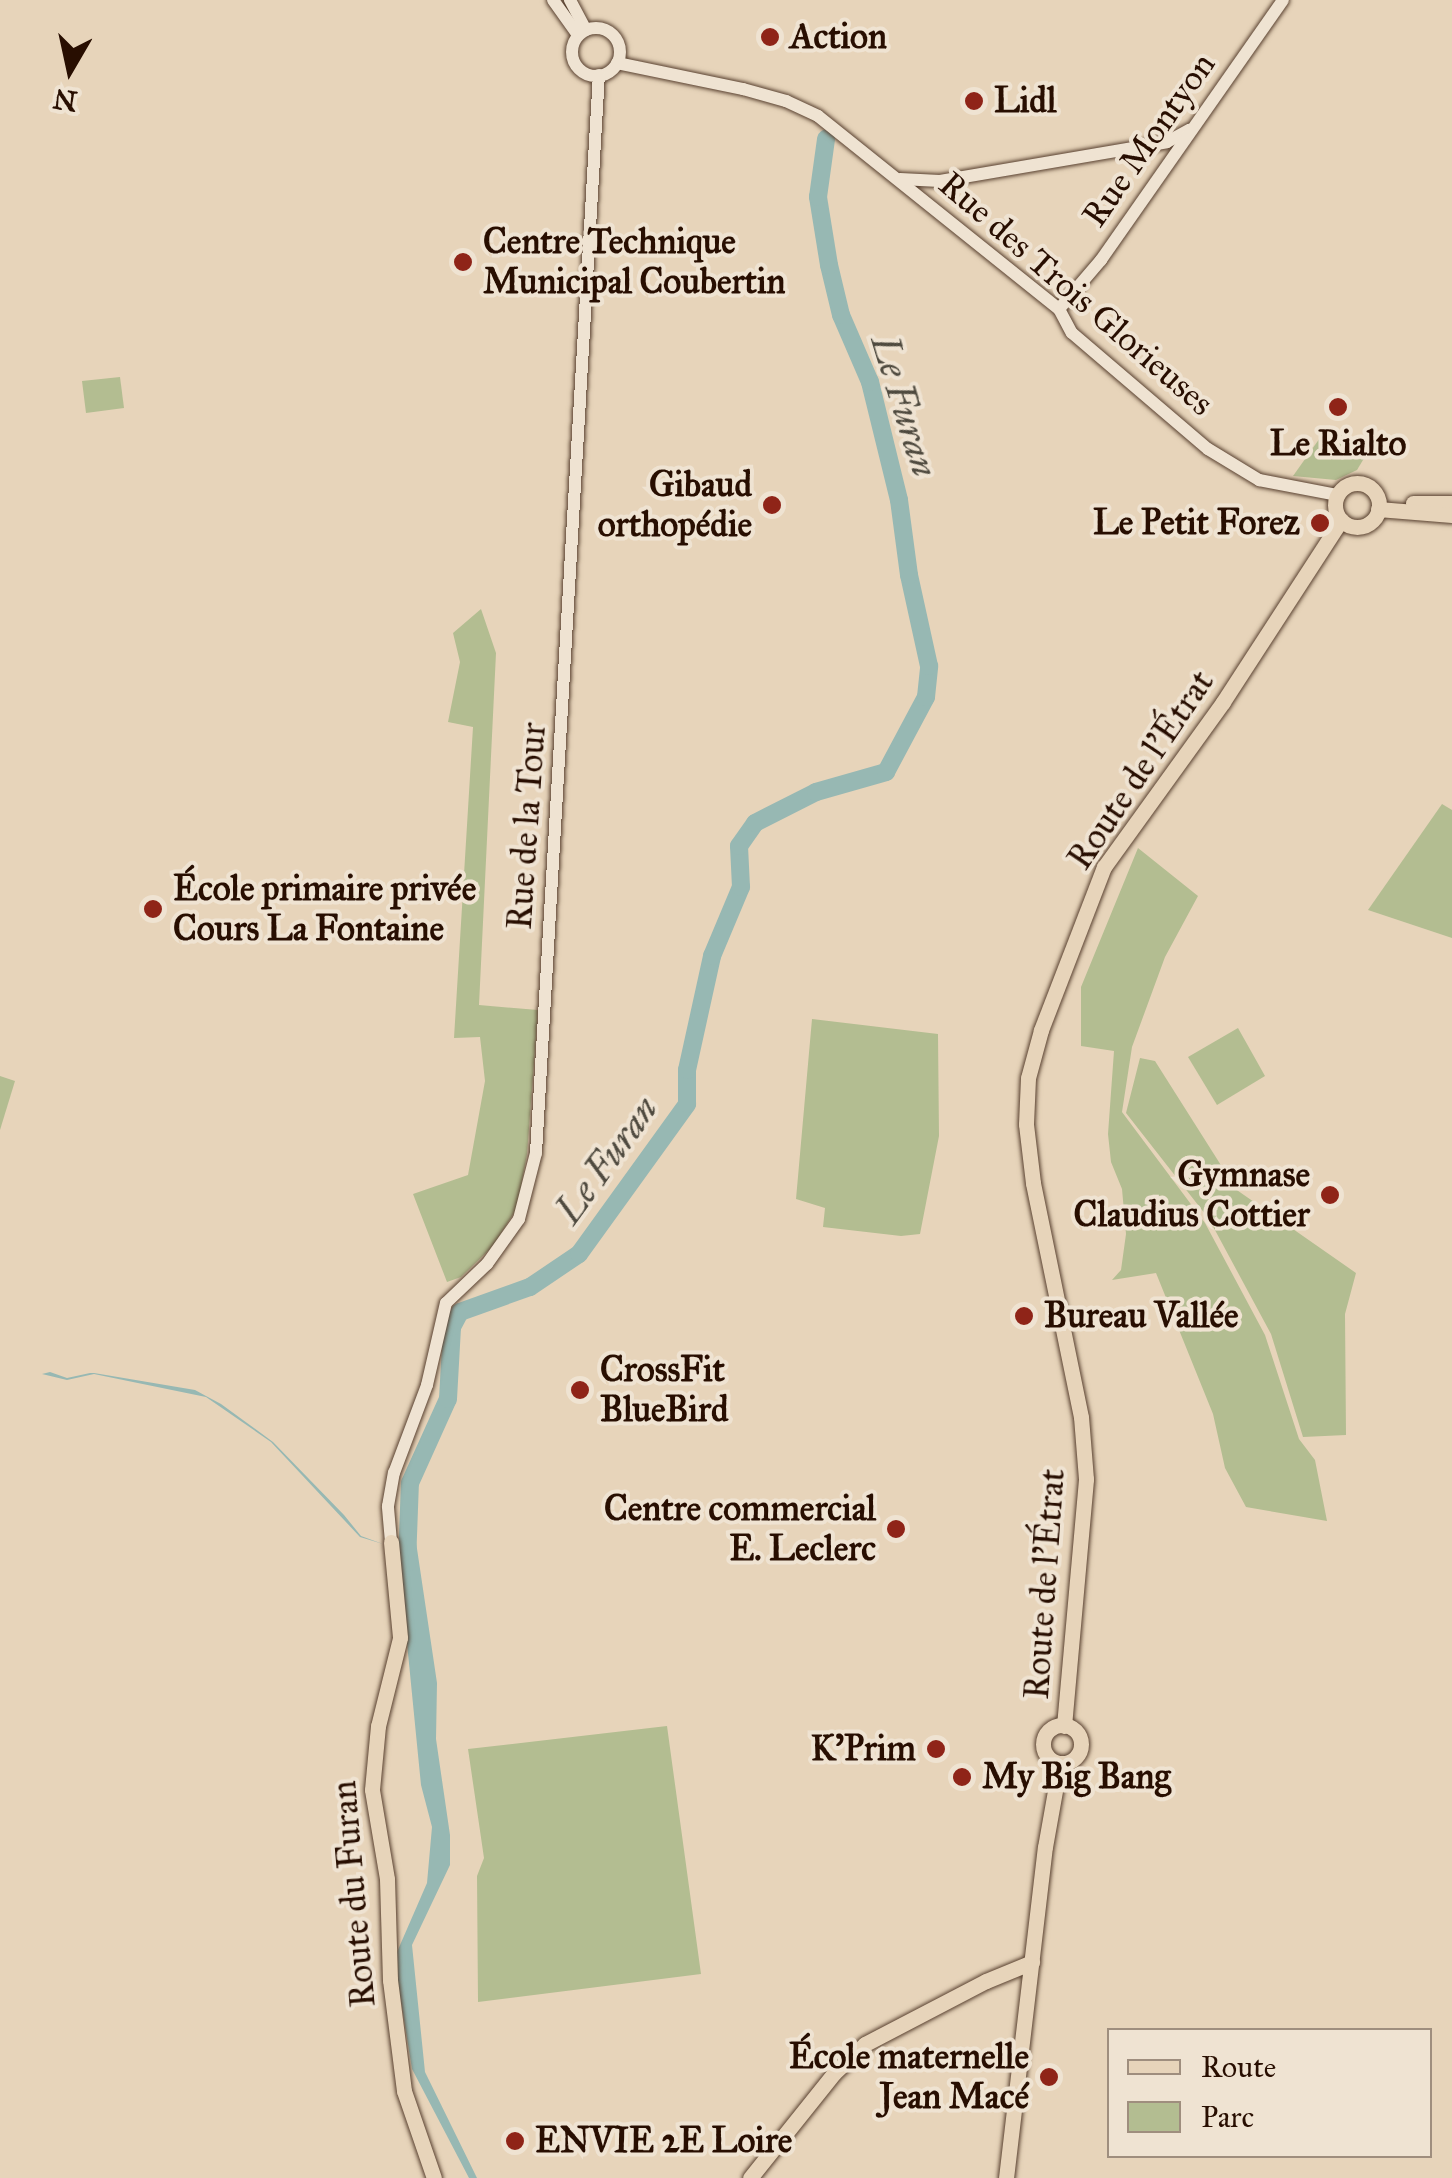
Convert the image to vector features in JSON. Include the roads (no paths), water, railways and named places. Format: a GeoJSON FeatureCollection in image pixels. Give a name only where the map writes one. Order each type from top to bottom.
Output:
{"type":"FeatureCollection","features":[{"type":"Feature","properties":{"kind":"main road"},"geometry":{"type":"LineString","coordinates":[[1362,483],[1374,490],[1378,505],[1364,526],[1342,520],[1336,510],[1337,495],[1350,484],[1362,483]]}},
{"type":"Feature","properties":{"kind":"main road"},"geometry":{"type":"LineString","coordinates":[[1378,505],[1452,503]]}},
{"type":"Feature","properties":{"kind":"main road"},"geometry":{"type":"LineString","coordinates":[[1378,505],[1452,516]]}},
{"type":"Feature","properties":{"kind":"main road","name":"Route de l'Étrat"},"geometry":{"type":"LineString","coordinates":[[1064,1726],[1086,1479],[1081,1418],[1033,1183],[1026,1124],[1028,1078],[1040,1030],[1104,867],[1224,702],[1342,520]]}},
{"type":"Feature","properties":{"kind":"main road","name":"Route du Furan"},"geometry":{"type":"LineString","coordinates":[[390,1542],[400,1638],[376,1740],[372,1790],[389,1895],[390,1980],[404,2091],[434,2178]]}},
{"type":"Feature","properties":{"kind":"main road"},"geometry":{"type":"LineString","coordinates":[[1064,1726],[1079,1735],[1081,1747],[1072,1761],[1060,1763],[1046,1754],[1044,1739],[1053,1728],[1064,1726]]}},
{"type":"Feature","properties":{"kind":"main road"},"geometry":{"type":"LineString","coordinates":[[1006,2178],[1044,1847],[1060,1763]]}},
{"type":"Feature","properties":{"kind":"main road"},"geometry":{"type":"LineString","coordinates":[[750,2178],[834,2073],[865,2044],[986,1981],[1032,1962]]}},
{"type":"Feature","properties":{"kind":"main road"},"geometry":{"type":"LineString","coordinates":[[986,1981],[1030,1986]]}},
{"type":"Feature","properties":{"kind":"street"},"geometry":{"type":"LineString","coordinates":[[553,0],[582,32],[610,33],[618,44],[617,63],[600,76],[586,74],[575,64],[572,50],[582,32],[570,0]]}},
{"type":"Feature","properties":{"kind":"street","name":"Rue Montyon"},"geometry":{"type":"LineString","coordinates":[[1059,309],[1078,292],[1283,0]]}},
{"type":"Feature","properties":{"kind":"street","name":"Rue des Trois Glorieuses"},"geometry":{"type":"LineString","coordinates":[[617,63],[786,101],[818,116],[1059,309],[1072,333],[1208,449],[1259,480],[1337,495]]}},
{"type":"Feature","properties":{"kind":"street","name":"Rue de la Tour"},"geometry":{"type":"LineString","coordinates":[[390,1542],[388,1506],[394,1473],[427,1385],[446,1304],[487,1264],[519,1218],[536,1153],[600,76]]}},
{"type":"Feature","properties":{"kind":"street"},"geometry":{"type":"LineString","coordinates":[[898,179],[940,181],[1167,142],[1198,124]]}},
{"type":"Feature","properties":{"kind":"street"},"geometry":{"type":"LineString","coordinates":[[1150,145],[1161,155],[1162,171]]}},
{"type":"Feature","properties":{"kind":"street"},"geometry":{"type":"LineString","coordinates":[[929,204],[940,181]]}},
{"type":"Feature","properties":{"kind":"water"},"geometry":{"type":"Polygon","coordinates":[[[50,1372],[67,1378],[94,1373],[195,1390],[221,1404],[273,1442],[361,1536],[383,1544],[360,1537],[271,1442],[206,1397],[94,1374],[67,1380],[42,1374],[50,1372]]]}},
{"type":"Feature","properties":{"kind":"water"},"geometry":{"type":"Polygon","coordinates":[[[397,1542],[416,1542],[437,1683],[436,1739],[450,1835],[450,1865],[412,1945],[425,2072],[477,2178],[469,2178],[412,2069],[398,1983],[397,1952],[427,1883],[432,1827],[421,1785],[397,1542]]]}},
{"type":"Feature","properties":{"kind":"waterway","name":"Le Furan"},"geometry":{"type":"LineString","coordinates":[[407,1563],[410,1483],[448,1399],[452,1327],[460,1312],[530,1287],[579,1254],[687,1104],[687,1070],[712,956],[741,887],[739,846],[755,823],[816,792],[886,772],[926,697],[929,666],[909,575],[899,500],[870,382],[841,315],[829,265],[818,197],[826,139]]}},
{"type":"Feature","properties":{"kind":"place","name":"Action"},"geometry":{"type":"Point","coordinates":[770,37]}},
{"type":"Feature","properties":{"kind":"place","name":"Lidl"},"geometry":{"type":"Point","coordinates":[974,101]}},
{"type":"Feature","properties":{"kind":"place","name":"Centre Technique Municipal Coubertin"},"geometry":{"type":"Point","coordinates":[463,262]}},
{"type":"Feature","properties":{"kind":"place","name":"Le Rialto"},"geometry":{"type":"Point","coordinates":[1338,407]}},
{"type":"Feature","properties":{"kind":"place","name":"Gibaud orthopédie"},"geometry":{"type":"Point","coordinates":[772,505]}},
{"type":"Feature","properties":{"kind":"place","name":"Le Petit Forez"},"geometry":{"type":"Point","coordinates":[1320,523]}},
{"type":"Feature","properties":{"kind":"place","name":"École primaire privée Cours La Fontaine"},"geometry":{"type":"Point","coordinates":[153,909]}},
{"type":"Feature","properties":{"kind":"place","name":"Gymnase Claudius Cottier"},"geometry":{"type":"Point","coordinates":[1330,1195]}},
{"type":"Feature","properties":{"kind":"place","name":"Bureau Vallée"},"geometry":{"type":"Point","coordinates":[1024,1316]}},
{"type":"Feature","properties":{"kind":"place","name":"CrossFit BlueBird"},"geometry":{"type":"Point","coordinates":[580,1390]}},
{"type":"Feature","properties":{"kind":"place","name":"Centre commercial E. Leclerc"},"geometry":{"type":"Point","coordinates":[896,1529]}},
{"type":"Feature","properties":{"kind":"place","name":"K'Prim"},"geometry":{"type":"Point","coordinates":[936,1749]}},
{"type":"Feature","properties":{"kind":"place","name":"My Big Bang"},"geometry":{"type":"Point","coordinates":[962,1777]}},
{"type":"Feature","properties":{"kind":"place","name":"École maternelle Jean Macé"},"geometry":{"type":"Point","coordinates":[1049,2077]}},
{"type":"Feature","properties":{"kind":"place","name":"ENVIE 2E Loire"},"geometry":{"type":"Point","coordinates":[515,2141]}}]}
